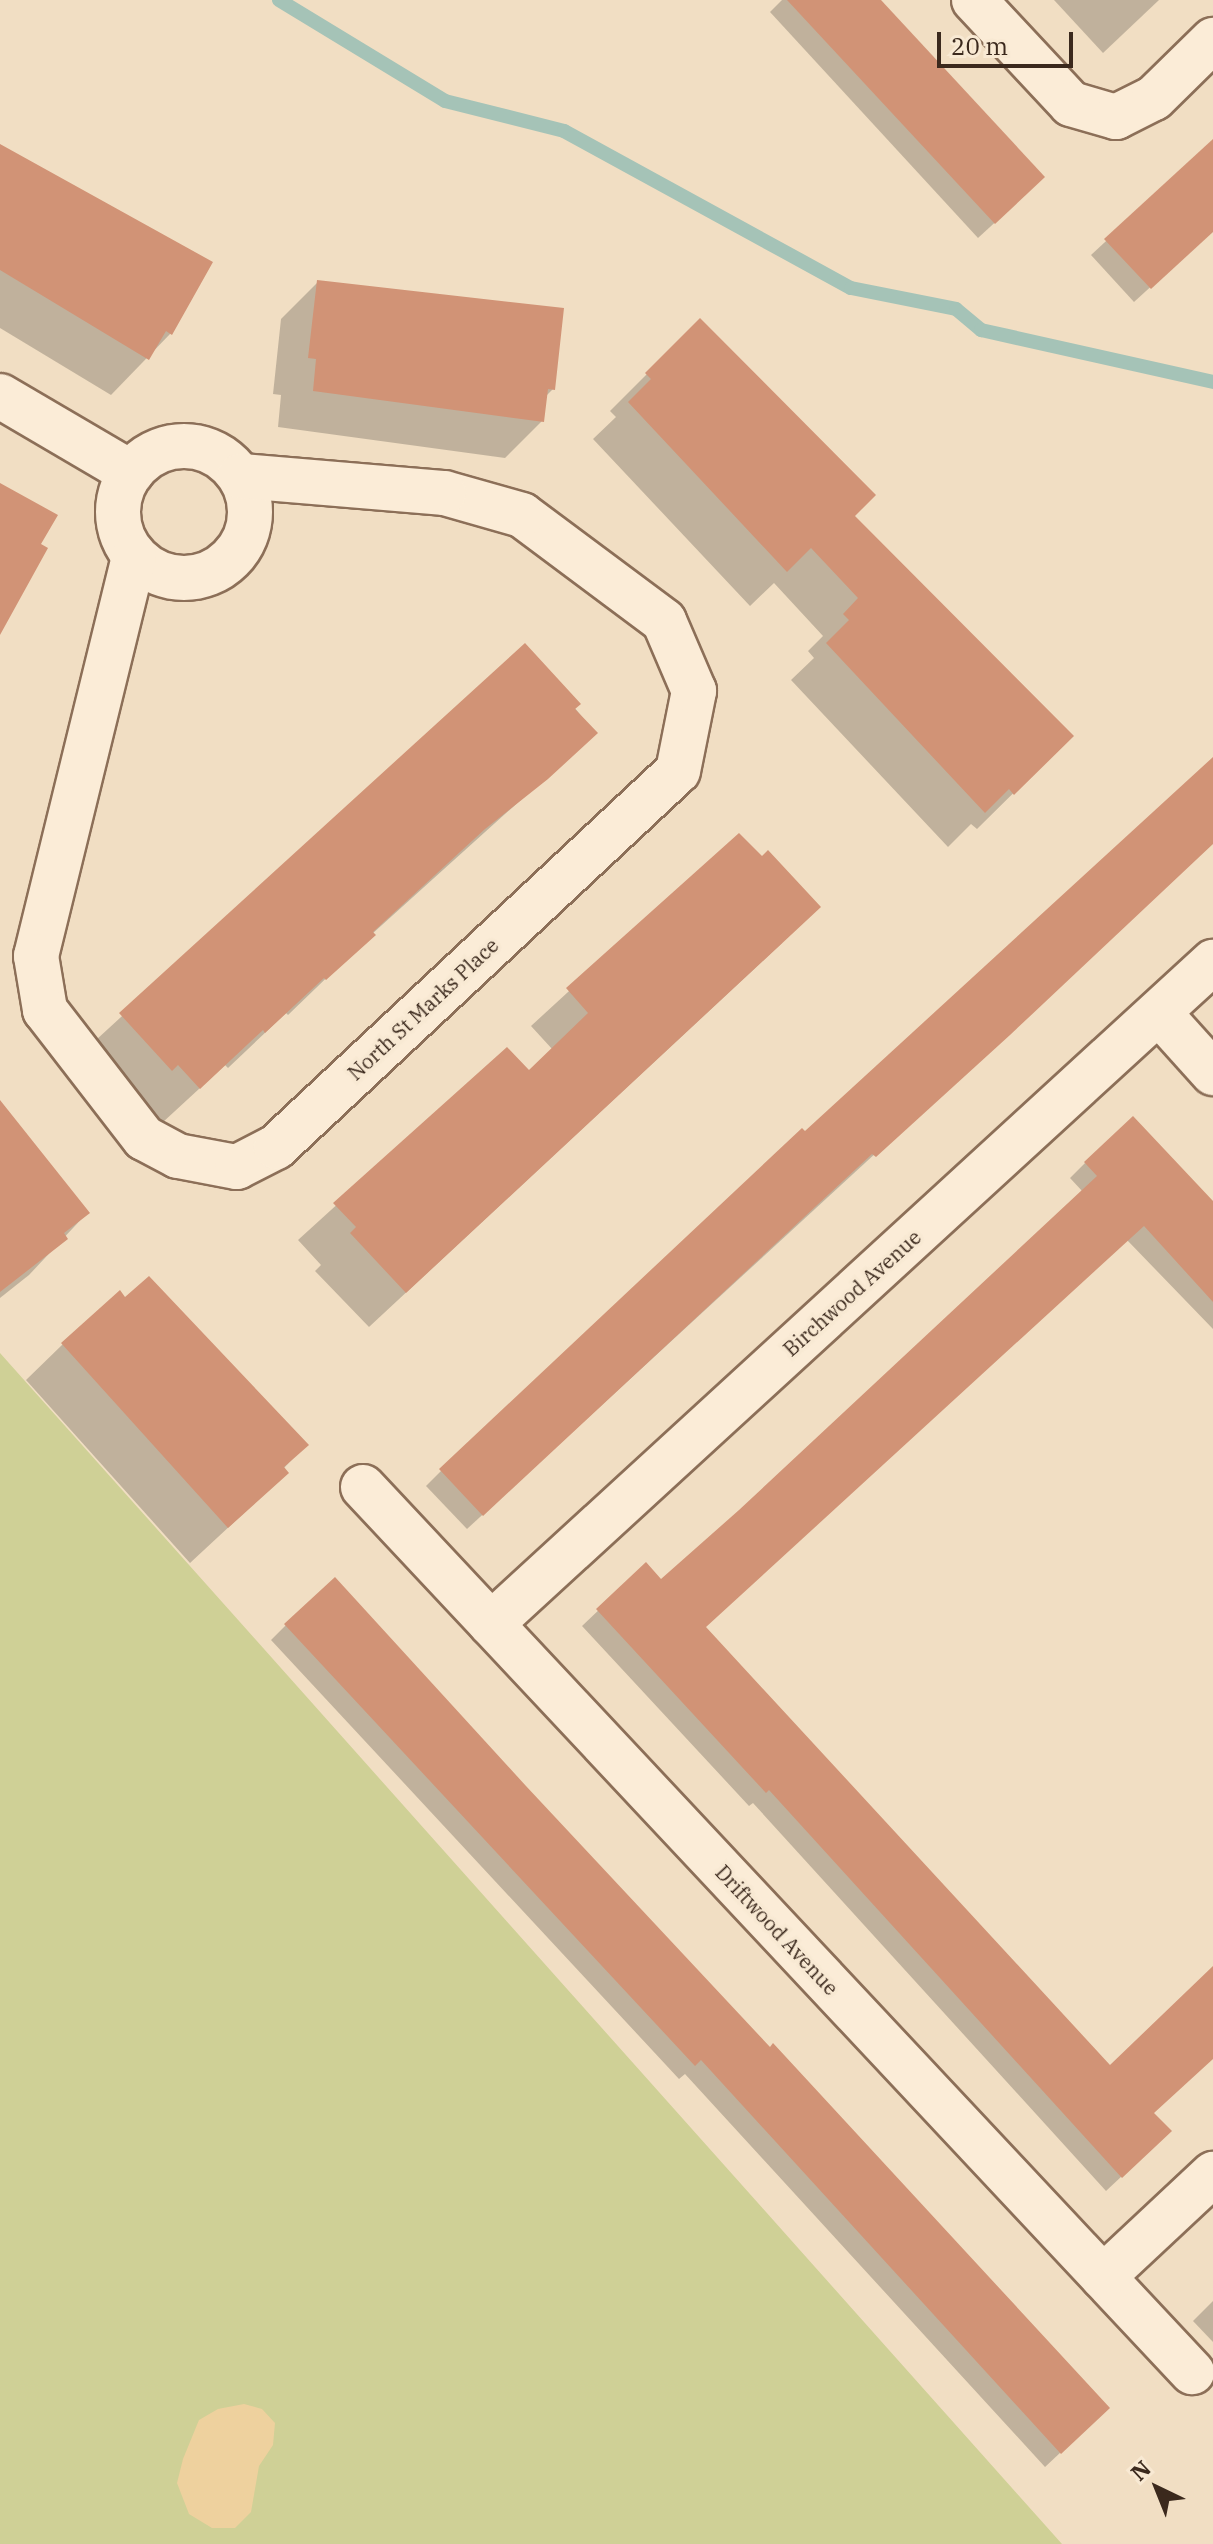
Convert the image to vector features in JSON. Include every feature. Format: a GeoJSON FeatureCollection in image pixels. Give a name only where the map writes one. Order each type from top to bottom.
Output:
{"type":"FeatureCollection","features":[{"type":"Feature","properties":{"kind":"street"},"geometry":{"type":"LineString","coordinates":[[974,0],[1071,104],[1116,117],[1154,98],[1213,40]]}},
{"type":"Feature","properties":{"kind":"street"},"geometry":{"type":"LineString","coordinates":[[0,396],[131,473]]}},
{"type":"Feature","properties":{"kind":"street"},"geometry":{"type":"LineString","coordinates":[[187,446],[207,450],[226,460],[240,476],[249,496],[251,518],[245,539],[233,558],[215,572],[194,578],[172,578],[151,570],[134,557],[122,538],[118,515],[120,493],[131,473],[146,458],[165,449],[187,446]]}},
{"type":"Feature","properties":{"kind":"street","name":"North St Marks Place"},"geometry":{"type":"LineString","coordinates":[[134,557],[36,956],[45,1010],[144,1138],[178,1156],[237,1167],[276,1147],[678,771],[694,691],[664,621],[522,515],[444,493],[240,476]]}},
{"type":"Feature","properties":{"kind":"street","name":"Birchwood Avenue"},"geometry":{"type":"LineString","coordinates":[[491,1624],[1213,962]]}},
{"type":"Feature","properties":{"kind":"street"},"geometry":{"type":"LineString","coordinates":[[1159,1013],[1213,1073]]}},
{"type":"Feature","properties":{"kind":"street","name":"Driftwood Avenue"},"geometry":{"type":"LineString","coordinates":[[363,1487],[1192,2372]]}},
{"type":"Feature","properties":{"kind":"street"},"geometry":{"type":"LineString","coordinates":[[1103,2277],[1213,2174]]}},
{"type":"Feature","properties":{"kind":"green space"},"geometry":{"type":"Polygon","coordinates":[[[0,1353],[1037,2516],[1062,2544],[0,2544],[0,1353]]]}},
{"type":"Feature","properties":{"kind":"sand"},"geometry":{"type":"Polygon","coordinates":[[[244,2404],[262,2409],[275,2423],[273,2445],[259,2466],[251,2512],[235,2528],[212,2528],[189,2514],[177,2483],[183,2459],[199,2420],[218,2409],[244,2404]]]}},
{"type":"Feature","properties":{"kind":"building"},"geometry":{"type":"Polygon","coordinates":[[[787,0],[881,0],[1045,177],[995,224],[787,0]]]}},
{"type":"Feature","properties":{"kind":"building"},"geometry":{"type":"Polygon","coordinates":[[[1213,139],[1213,232],[1151,289],[1104,239],[1213,139]]]}},
{"type":"Feature","properties":{"kind":"building"},"geometry":{"type":"Polygon","coordinates":[[[0,144],[213,262],[172,335],[166,331],[149,360],[0,270],[0,144]]]}},
{"type":"Feature","properties":{"kind":"building"},"geometry":{"type":"Polygon","coordinates":[[[317,280],[564,308],[555,390],[548,389],[544,422],[313,391],[316,359],[308,358],[317,280]]]}},
{"type":"Feature","properties":{"kind":"building"},"geometry":{"type":"Polygon","coordinates":[[[700,318],[876,495],[855,516],[1074,736],[1014,795],[1009,789],[985,813],[826,643],[849,620],[843,614],[858,598],[811,548],[787,572],[628,402],[651,379],[645,373],[700,318]]]}},
{"type":"Feature","properties":{"kind":"building"},"geometry":{"type":"Polygon","coordinates":[[[0,483],[58,515],[41,544],[48,548],[0,635],[0,483]]]}},
{"type":"Feature","properties":{"kind":"building"},"geometry":{"type":"Polygon","coordinates":[[[525,643],[581,704],[575,709],[598,733],[548,779],[485,829],[373,932],[376,935],[265,1033],[263,1030],[200,1089],[178,1065],[172,1071],[119,1013],[525,643]]]}},
{"type":"Feature","properties":{"kind":"building"},"geometry":{"type":"Polygon","coordinates":[[[1213,757],[1213,844],[1010,1035],[876,1157],[872,1154],[483,1516],[439,1469],[802,1128],[805,1131],[1213,757]]]}},
{"type":"Feature","properties":{"kind":"building"},"geometry":{"type":"Polygon","coordinates":[[[739,833],[762,856],[768,850],[821,907],[406,1293],[350,1233],[356,1227],[333,1203],[507,1047],[529,1070],[588,1013],[566,988],[739,833]]]}},
{"type":"Feature","properties":{"kind":"building"},"geometry":{"type":"Polygon","coordinates":[[[0,1100],[90,1213],[64,1233],[68,1239],[0,1292],[0,1100]]]}},
{"type":"Feature","properties":{"kind":"building"},"geometry":{"type":"Polygon","coordinates":[[[1133,1116],[1213,1201],[1213,1302],[1144,1226],[706,1627],[1110,2065],[1213,1966],[1213,2059],[1154,2113],[1172,2131],[1122,2178],[769,1790],[766,1793],[596,1609],[646,1562],[661,1579],[739,1510],[1097,1176],[1084,1162],[1133,1116]]]}},
{"type":"Feature","properties":{"kind":"building"},"geometry":{"type":"Polygon","coordinates":[[[149,1276],[309,1445],[284,1467],[289,1473],[228,1528],[61,1343],[120,1290],[125,1297],[149,1276]]]}},
{"type":"Feature","properties":{"kind":"building"},"geometry":{"type":"Polygon","coordinates":[[[335,1577],[526,1786],[770,2047],[773,2043],[1110,2408],[1061,2454],[701,2060],[695,2066],[284,1624],[335,1577]]]}},
{"type":"Feature","properties":{"kind":"waterway"},"geometry":{"type":"LineString","coordinates":[[279,0],[445,101],[564,131],[851,288],[956,309],[981,330],[1213,382]]}}]}
